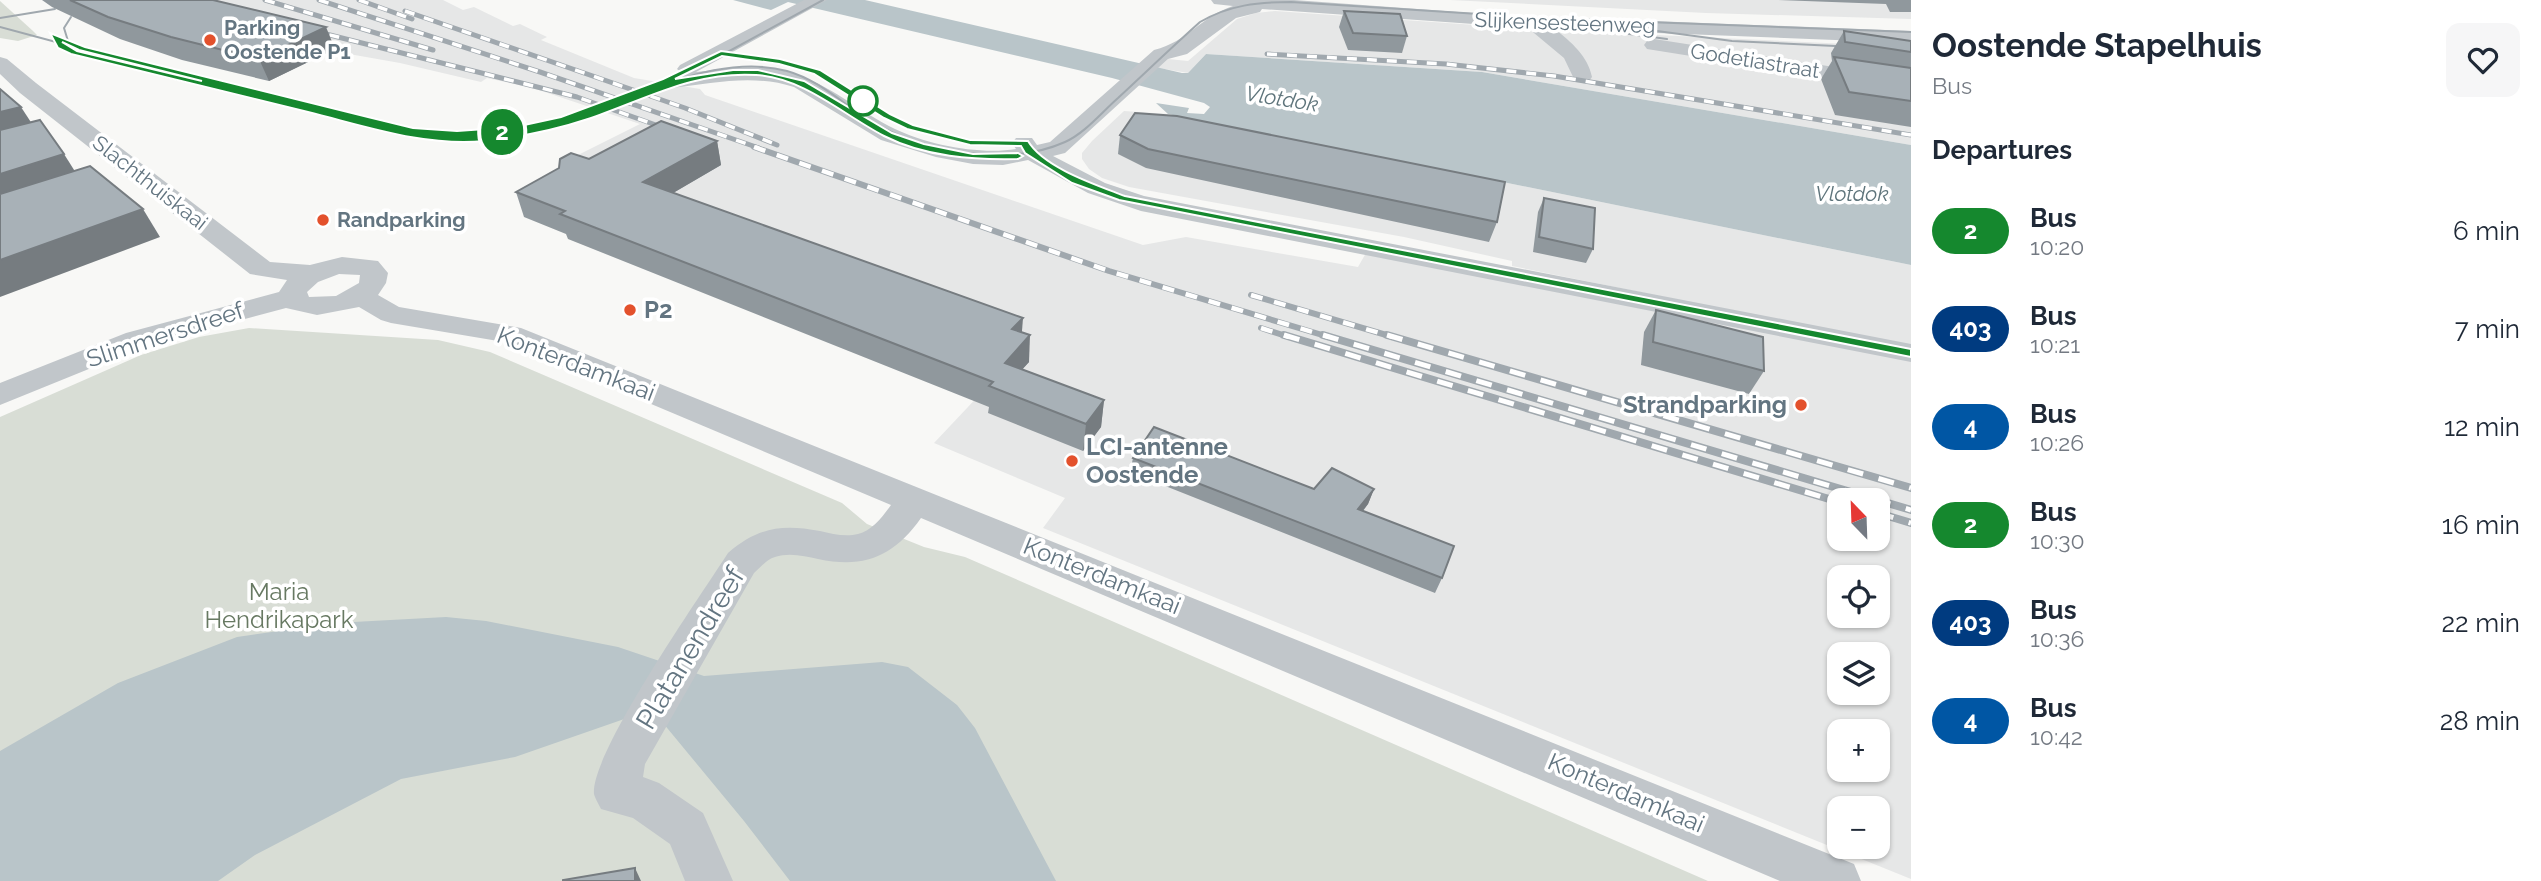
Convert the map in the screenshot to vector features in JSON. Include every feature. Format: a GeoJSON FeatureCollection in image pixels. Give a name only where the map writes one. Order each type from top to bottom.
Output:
{"type":"FeatureCollection","features":[{"type":"Feature","properties":{"kind":"street"},"geometry":{"type":"LineString","coordinates":[[818,0],[755,34],[721,64],[669,81],[697,66],[721,64],[780,62],[817,72],[887,116],[937,136],[970,143],[1029,149],[1076,180],[1104,193],[1141,203],[1911,353]]}},
{"type":"Feature","properties":{"kind":"street","name":"Slijkensesteenweg"},"geometry":{"type":"LineString","coordinates":[[1214,2],[1534,23],[1911,37]]}},
{"type":"Feature","properties":{"kind":"street"},"geometry":{"type":"LineString","coordinates":[[721,64],[801,83],[889,135],[921,146],[973,157],[1057,148],[1160,50],[1181,50],[1215,20],[1230,12],[1287,5]]}},
{"type":"Feature","properties":{"kind":"street"},"geometry":{"type":"LineString","coordinates":[[1534,23],[1556,38],[1582,68],[1582,77]]}},
{"type":"Feature","properties":{"kind":"street","name":"Godetiastraat"},"geometry":{"type":"LineString","coordinates":[[1556,38],[1654,45],[1911,85]]}},
{"type":"Feature","properties":{"kind":"street","name":"Slachthuiskaai"},"geometry":{"type":"LineString","coordinates":[[0,63],[28,88],[266,270],[313,274],[342,265],[368,267],[374,273],[375,280],[360,296]]}},
{"type":"Feature","properties":{"kind":"street"},"geometry":{"type":"LineString","coordinates":[[0,95],[28,88]]}},
{"type":"Feature","properties":{"kind":"street"},"geometry":{"type":"LineString","coordinates":[[59,137],[83,130]]}},
{"type":"Feature","properties":{"kind":"street"},"geometry":{"type":"LineString","coordinates":[[113,181],[138,173]]}},
{"type":"Feature","properties":{"kind":"street"},"geometry":{"type":"LineString","coordinates":[[313,274],[296,287],[293,297],[303,306],[324,307],[360,296]]}},
{"type":"Feature","properties":{"kind":"street","name":"Konterdamkaai"},"geometry":{"type":"LineString","coordinates":[[360,296],[391,314],[511,334],[1837,881]]}},
{"type":"Feature","properties":{"kind":"street","name":"Slimmersdreef"},"geometry":{"type":"LineString","coordinates":[[0,395],[137,339],[293,297]]}},
{"type":"Feature","properties":{"kind":"street","name":"Platanendreef"},"geometry":{"type":"LineString","coordinates":[[709,881],[687,829],[643,798],[617,794],[623,763],[638,733],[741,563],[754,548],[791,540],[859,548],[875,543],[892,530],[915,499]]}},
{"type":"Feature","properties":{"kind":"shaded area"},"geometry":{"type":"Polygon","coordinates":[[[163,0],[443,0],[463,10],[474,7],[513,26],[520,24],[547,37],[541,40],[634,78],[700,89],[705,95],[1143,245],[1186,237],[1358,267],[1366,253],[1911,357],[1911,879],[1862,859],[1890,859],[1890,796],[1827,796],[1827,845],[1043,528],[1065,498],[934,443],[1017,355],[570,159],[640,124],[533,88],[487,78],[481,82],[267,34],[163,0]]]}},
{"type":"Feature","properties":{"kind":"shaded area"},"geometry":{"type":"Polygon","coordinates":[[[1450,0],[1911,0],[1911,19],[1706,13],[1450,0]]]}},
{"type":"Feature","properties":{"kind":"shaded area"},"geometry":{"type":"Polygon","coordinates":[[[1275,11],[1549,30],[1911,47],[1911,145],[1482,72],[1206,54],[1188,73],[1158,68],[1168,59],[1188,61],[1237,19],[1275,11]]]}},
{"type":"Feature","properties":{"kind":"shaded area"},"geometry":{"type":"Polygon","coordinates":[[[1124,111],[1168,114],[1911,265],[1911,347],[1512,266],[1512,261],[1404,237],[1129,187],[1102,178],[1089,169],[1082,159],[1082,153],[1092,141],[1124,111]]]}},
{"type":"Feature","properties":{"kind":"green space"},"geometry":{"type":"Polygon","coordinates":[[[0,1],[37,35],[18,41],[0,38],[0,1]]]}},
{"type":"Feature","properties":{"kind":"green space","name":"Maria Hendrikapark"},"geometry":{"type":"Polygon","coordinates":[[[249,328],[438,340],[490,352],[842,503],[867,524],[924,547],[965,557],[1708,881],[0,881],[0,417],[141,355],[199,337],[249,328]]]}},
{"type":"Feature","properties":{"kind":"water","name":"Vlotdok"},"geometry":{"type":"Polygon","coordinates":[[[733,0],[865,0],[1182,73],[1188,73],[1206,54],[1482,72],[1911,145],[1911,265],[1168,114],[1156,103],[1189,108],[1187,113],[1204,114],[1210,107],[1204,103],[1112,78],[788,2],[771,10],[733,0]]]}},
{"type":"Feature","properties":{"kind":"water"},"geometry":{"type":"Polygon","coordinates":[[[446,617],[486,621],[618,647],[704,676],[882,662],[908,667],[957,705],[975,728],[1056,881],[790,881],[663,723],[630,717],[515,757],[401,779],[255,855],[218,881],[0,881],[0,751],[118,683],[237,637],[335,623],[446,617]]]}},
{"type":"Feature","properties":{"kind":"building"},"geometry":{"type":"Polygon","coordinates":[[[70,0],[213,0],[326,27],[259,59],[171,37],[108,17],[70,0]]]}},
{"type":"Feature","properties":{"kind":"building"},"geometry":{"type":"Polygon","coordinates":[[[1344,11],[1400,14],[1407,36],[1353,33],[1344,11]]]}},
{"type":"Feature","properties":{"kind":"building"},"geometry":{"type":"Polygon","coordinates":[[[1844,31],[1911,41],[1911,52],[1845,42],[1844,31]]]}},
{"type":"Feature","properties":{"kind":"building"},"geometry":{"type":"Polygon","coordinates":[[[1834,57],[1911,68],[1911,101],[1849,92],[1834,57]]]}},
{"type":"Feature","properties":{"kind":"building"},"geometry":{"type":"Polygon","coordinates":[[[0,89],[21,107],[0,112],[0,89]]]}},
{"type":"Feature","properties":{"kind":"building"},"geometry":{"type":"Polygon","coordinates":[[[1135,113],[1177,116],[1505,182],[1497,222],[1148,149],[1120,135],[1135,113]]]}},
{"type":"Feature","properties":{"kind":"building"},"geometry":{"type":"Polygon","coordinates":[[[40,120],[64,154],[0,174],[0,130],[40,120]]]}},
{"type":"Feature","properties":{"kind":"building"},"geometry":{"type":"Polygon","coordinates":[[[661,121],[717,141],[643,182],[1023,318],[1012,329],[1030,335],[1005,363],[1104,400],[1086,424],[989,386],[993,382],[560,214],[565,211],[516,192],[559,168],[560,159],[571,153],[589,159],[661,121]]]}},
{"type":"Feature","properties":{"kind":"building"},"geometry":{"type":"Polygon","coordinates":[[[90,166],[143,209],[0,260],[0,194],[90,166]]]}},
{"type":"Feature","properties":{"kind":"building"},"geometry":{"type":"Polygon","coordinates":[[[1544,198],[1595,208],[1593,249],[1539,237],[1544,198]]]}},
{"type":"Feature","properties":{"kind":"building"},"geometry":{"type":"Polygon","coordinates":[[[1656,310],[1763,337],[1764,371],[1653,342],[1656,310]]]}},
{"type":"Feature","properties":{"kind":"building"},"geometry":{"type":"Polygon","coordinates":[[[1154,427],[1314,489],[1332,468],[1374,489],[1358,509],[1454,546],[1442,578],[1133,458],[1154,427]]]}},
{"type":"Feature","properties":{"kind":"building"},"geometry":{"type":"Polygon","coordinates":[[[635,868],[635,881],[563,881],[563,880],[635,868]]]}},
{"type":"Feature","properties":{"kind":"tram line"},"geometry":{"type":"LineString","coordinates":[[700,67],[823,0]]}},
{"type":"Feature","properties":{"kind":"tram line"},"geometry":{"type":"LineString","coordinates":[[672,82],[729,68],[773,68],[799,75],[820,86],[869,120],[914,141],[965,153],[1017,154],[1042,150],[1072,138],[1093,122],[1200,22],[1233,8],[1255,4],[1291,2],[1541,18],[1911,32]]}},
{"type":"Feature","properties":{"kind":"tram line"},"geometry":{"type":"LineString","coordinates":[[0,18],[55,9]]}},
{"type":"Feature","properties":{"kind":"tram line"},"geometry":{"type":"LineString","coordinates":[[68,41],[64,28],[71,17]]}},
{"type":"Feature","properties":{"kind":"tram line"},"geometry":{"type":"LineString","coordinates":[[0,27],[82,49]]}},
{"type":"Feature","properties":{"kind":"tram line"},"geometry":{"type":"LineString","coordinates":[[1584,28],[1667,39]]}},
{"type":"Feature","properties":{"kind":"tram line"},"geometry":{"type":"LineString","coordinates":[[1657,31],[1732,41],[1856,47]]}},
{"type":"Feature","properties":{"kind":"railway"},"geometry":{"type":"LineString","coordinates":[[265,0],[433,50]]}},
{"type":"Feature","properties":{"kind":"railway"},"geometry":{"type":"LineString","coordinates":[[319,0],[540,72],[759,148]]}},
{"type":"Feature","properties":{"kind":"railway"},"geometry":{"type":"LineString","coordinates":[[359,0],[412,19]]}},
{"type":"Feature","properties":{"kind":"railway"},"geometry":{"type":"LineString","coordinates":[[405,11],[685,108],[777,145]]}},
{"type":"Feature","properties":{"kind":"railway"},"geometry":{"type":"LineString","coordinates":[[310,30],[577,97],[670,130]]}},
{"type":"Feature","properties":{"kind":"railway"},"geometry":{"type":"LineString","coordinates":[[1267,54],[1446,64],[1554,76],[1911,135]]}},
{"type":"Feature","properties":{"kind":"railway"},"geometry":{"type":"LineString","coordinates":[[754,147],[1109,271],[1329,337]]}},
{"type":"Feature","properties":{"kind":"railway"},"geometry":{"type":"LineString","coordinates":[[1251,295],[1393,337]]}},
{"type":"Feature","properties":{"kind":"railway"},"geometry":{"type":"LineString","coordinates":[[1261,328],[1289,337]]}},
{"type":"Feature","properties":{"kind":"railway"},"geometry":{"type":"LineString","coordinates":[[1284,335],[1827,498]]}},
{"type":"Feature","properties":{"kind":"railway"},"geometry":{"type":"LineString","coordinates":[[1323,335],[1911,510]]}},
{"type":"Feature","properties":{"kind":"railway"},"geometry":{"type":"LineString","coordinates":[[1387,335],[1911,488]]}},
{"type":"Feature","properties":{"kind":"railway"},"geometry":{"type":"LineString","coordinates":[[1890,517],[1911,523]]}},
{"type":"Feature","properties":{"kind":"bus line","name":"2"},"geometry":{"type":"LineString","coordinates":[[1018,156],[973,157],[921,146],[889,135],[801,83],[758,72],[672,82],[585,117],[535,131],[482,138],[421,137],[387,131],[74,52],[61,47],[52,35],[82,49],[368,120],[440,134],[515,130],[564,119],[666,80],[721,53],[780,62],[817,72],[887,116],[937,136],[970,143],[1024,143],[1028,151],[1076,180],[1104,193],[1141,203],[1911,353]]}},
{"type":"Feature","properties":{"kind":"place","name":"Parking Oostende P1"},"geometry":{"type":"Point","coordinates":[210,40]}},
{"type":"Feature","properties":{"kind":"place","name":"Randparking"},"geometry":{"type":"Point","coordinates":[323,220]}},
{"type":"Feature","properties":{"kind":"place","name":"P2"},"geometry":{"type":"Point","coordinates":[630,310]}},
{"type":"Feature","properties":{"kind":"place","name":"Strandparking"},"geometry":{"type":"Point","coordinates":[1801,405]}},
{"type":"Feature","properties":{"kind":"place","name":"LCI-antenne Oostende"},"geometry":{"type":"Point","coordinates":[1072,461]}}]}
